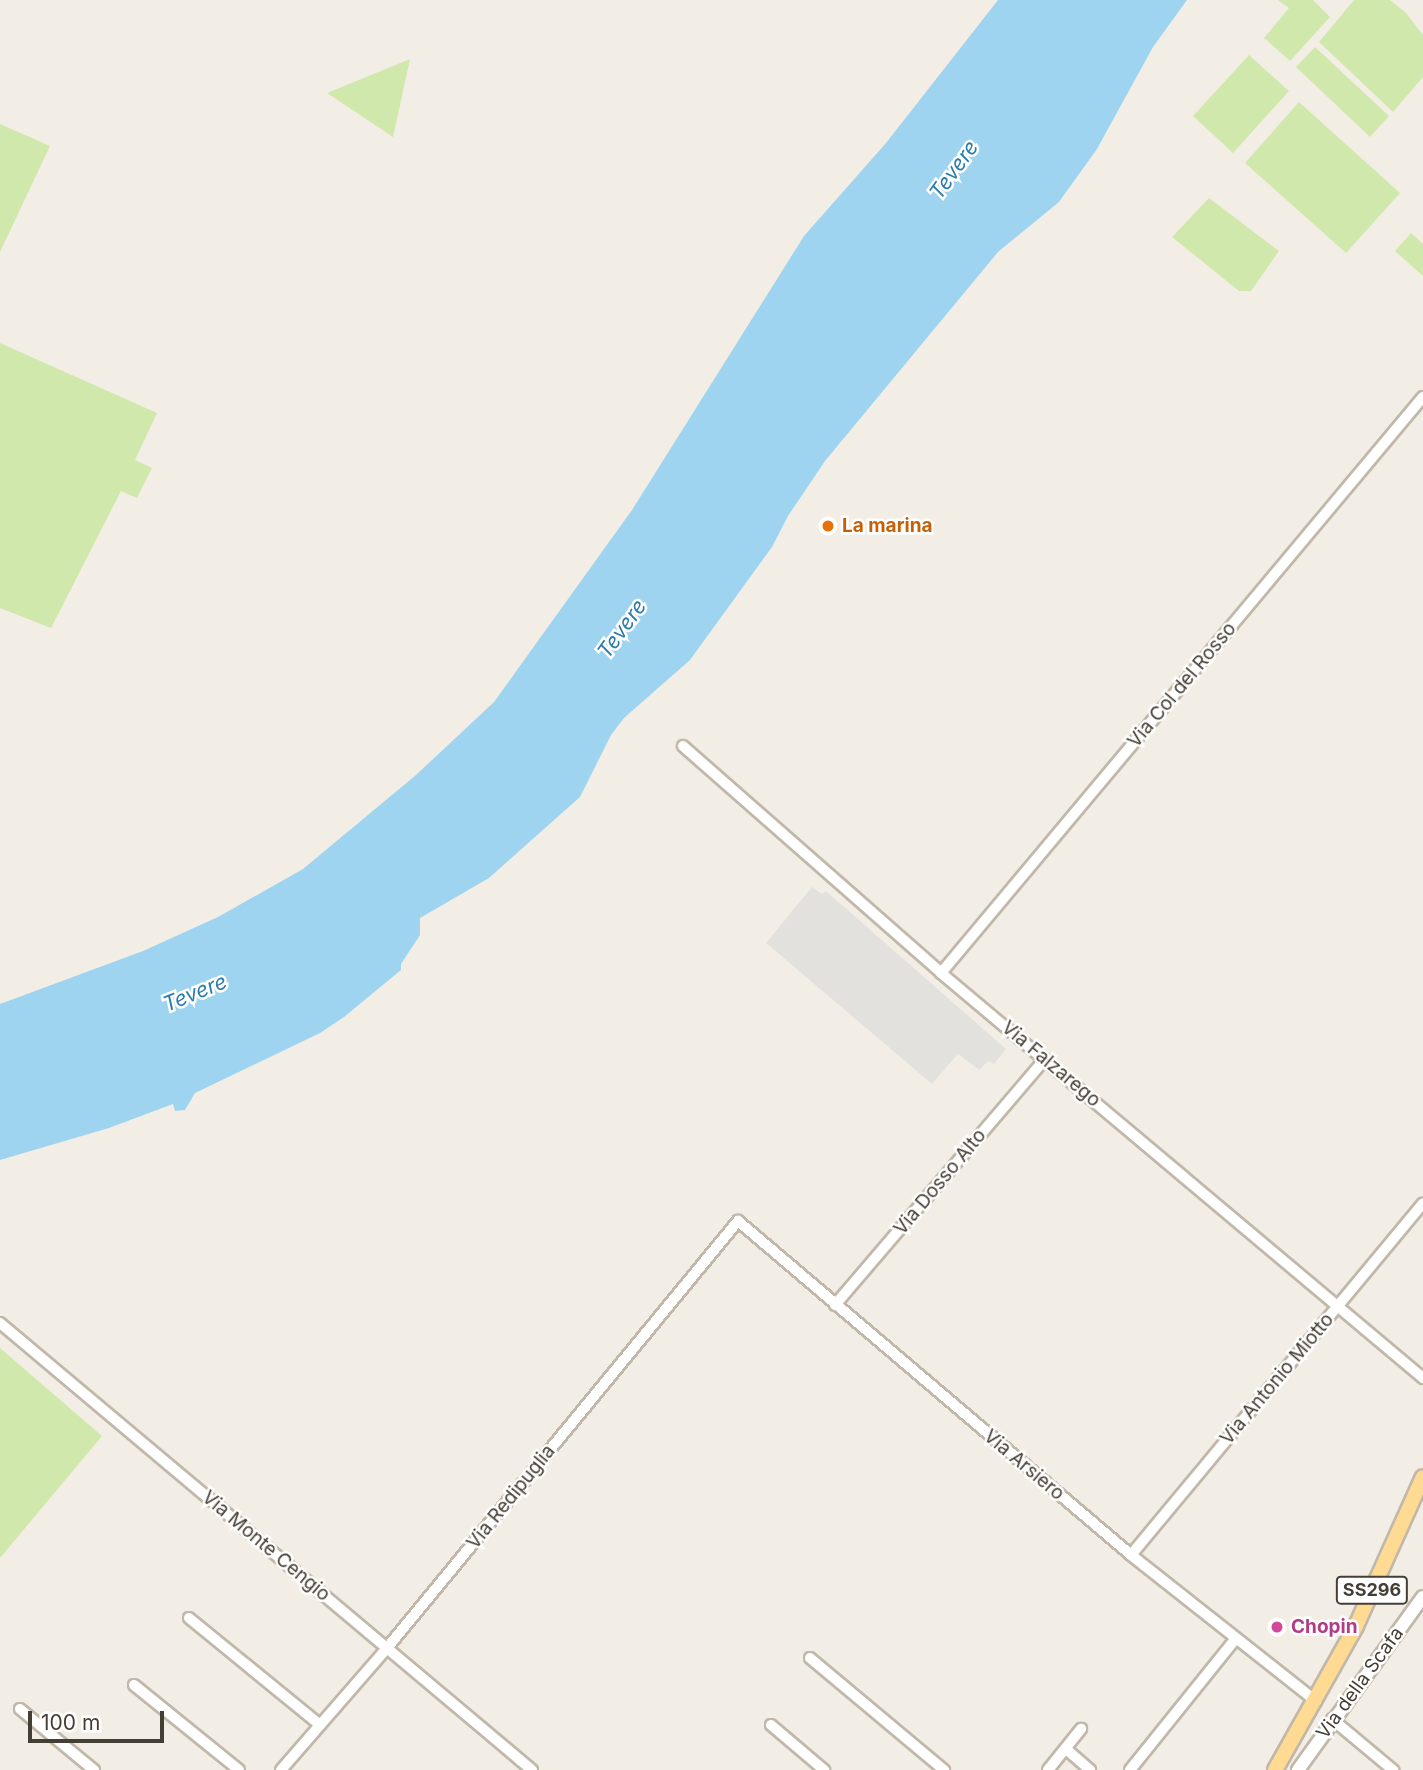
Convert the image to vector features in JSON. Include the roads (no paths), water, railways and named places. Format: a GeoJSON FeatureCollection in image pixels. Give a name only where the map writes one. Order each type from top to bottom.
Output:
{"type":"FeatureCollection","features":[{"type":"Feature","properties":{"kind":"main road","name":"SS296"},"geometry":{"type":"LineString","coordinates":[[1275,1770],[1356,1626],[1423,1477]]}},
{"type":"Feature","properties":{"kind":"street","name":"Via Col del Rosso"},"geometry":{"type":"LineString","coordinates":[[941,973],[1423,397]]}},
{"type":"Feature","properties":{"kind":"street","name":"Via Falzarego"},"geometry":{"type":"LineString","coordinates":[[683,746],[941,973],[1423,1378]]}},
{"type":"Feature","properties":{"kind":"street","name":"Via Dosso Alto"},"geometry":{"type":"LineString","coordinates":[[835,1305],[1045,1059]]}},
{"type":"Feature","properties":{"kind":"street","name":"Via Antonio Miotto"},"geometry":{"type":"LineString","coordinates":[[1131,1555],[1423,1203]]}},
{"type":"Feature","properties":{"kind":"street","name":"Via Arsiero"},"geometry":{"type":"LineString","coordinates":[[738,1221],[1131,1555],[1316,1701]]}},
{"type":"Feature","properties":{"kind":"street","name":"Via Redipuglia"},"geometry":{"type":"LineString","coordinates":[[281,1770],[387,1648],[738,1221]]}},
{"type":"Feature","properties":{"kind":"street","name":"Via Monte Cengio"},"geometry":{"type":"LineString","coordinates":[[0,1324],[532,1770]]}},
{"type":"Feature","properties":{"kind":"street","name":"Via della Scafa"},"geometry":{"type":"LineString","coordinates":[[1298,1770],[1332,1719],[1423,1597]]}},
{"type":"Feature","properties":{"kind":"street"},"geometry":{"type":"LineString","coordinates":[[190,1618],[320,1725]]}},
{"type":"Feature","properties":{"kind":"street"},"geometry":{"type":"LineString","coordinates":[[1130,1770],[1236,1639]]}},
{"type":"Feature","properties":{"kind":"street"},"geometry":{"type":"LineString","coordinates":[[810,1658],[944,1770]]}},
{"type":"Feature","properties":{"kind":"street"},"geometry":{"type":"LineString","coordinates":[[134,1685],[239,1770]]}},
{"type":"Feature","properties":{"kind":"street"},"geometry":{"type":"LineString","coordinates":[[20,1709],[94,1770]]}},
{"type":"Feature","properties":{"kind":"street"},"geometry":{"type":"LineString","coordinates":[[1332,1719],[1393,1770]]}},
{"type":"Feature","properties":{"kind":"street"},"geometry":{"type":"LineString","coordinates":[[771,1725],[824,1770]]}},
{"type":"Feature","properties":{"kind":"street"},"geometry":{"type":"LineString","coordinates":[[1048,1770],[1081,1729]]}},
{"type":"Feature","properties":{"kind":"street"},"geometry":{"type":"LineString","coordinates":[[1066,1749],[1090,1770]]}},
{"type":"Feature","properties":{"kind":"water","name":"Tevere"},"geometry":{"type":"Polygon","coordinates":[[[998,0],[1187,0],[1153,47],[1097,149],[1059,202],[998,252],[825,461],[788,516],[772,547],[690,660],[624,718],[611,735],[580,797],[489,878],[420,918],[420,935],[401,964],[401,970],[344,1017],[320,1033],[195,1093],[185,1110],[175,1111],[173,1104],[109,1128],[0,1160],[0,1004],[143,951],[218,917],[303,869],[416,775],[494,702],[632,510],[804,236],[886,143],[998,0]]]}},
{"type":"Feature","properties":{"kind":"place","name":"La marina"},"geometry":{"type":"Point","coordinates":[828,526]}},
{"type":"Feature","properties":{"kind":"place","name":"Chopin"},"geometry":{"type":"Point","coordinates":[1277,1627]}}]}
